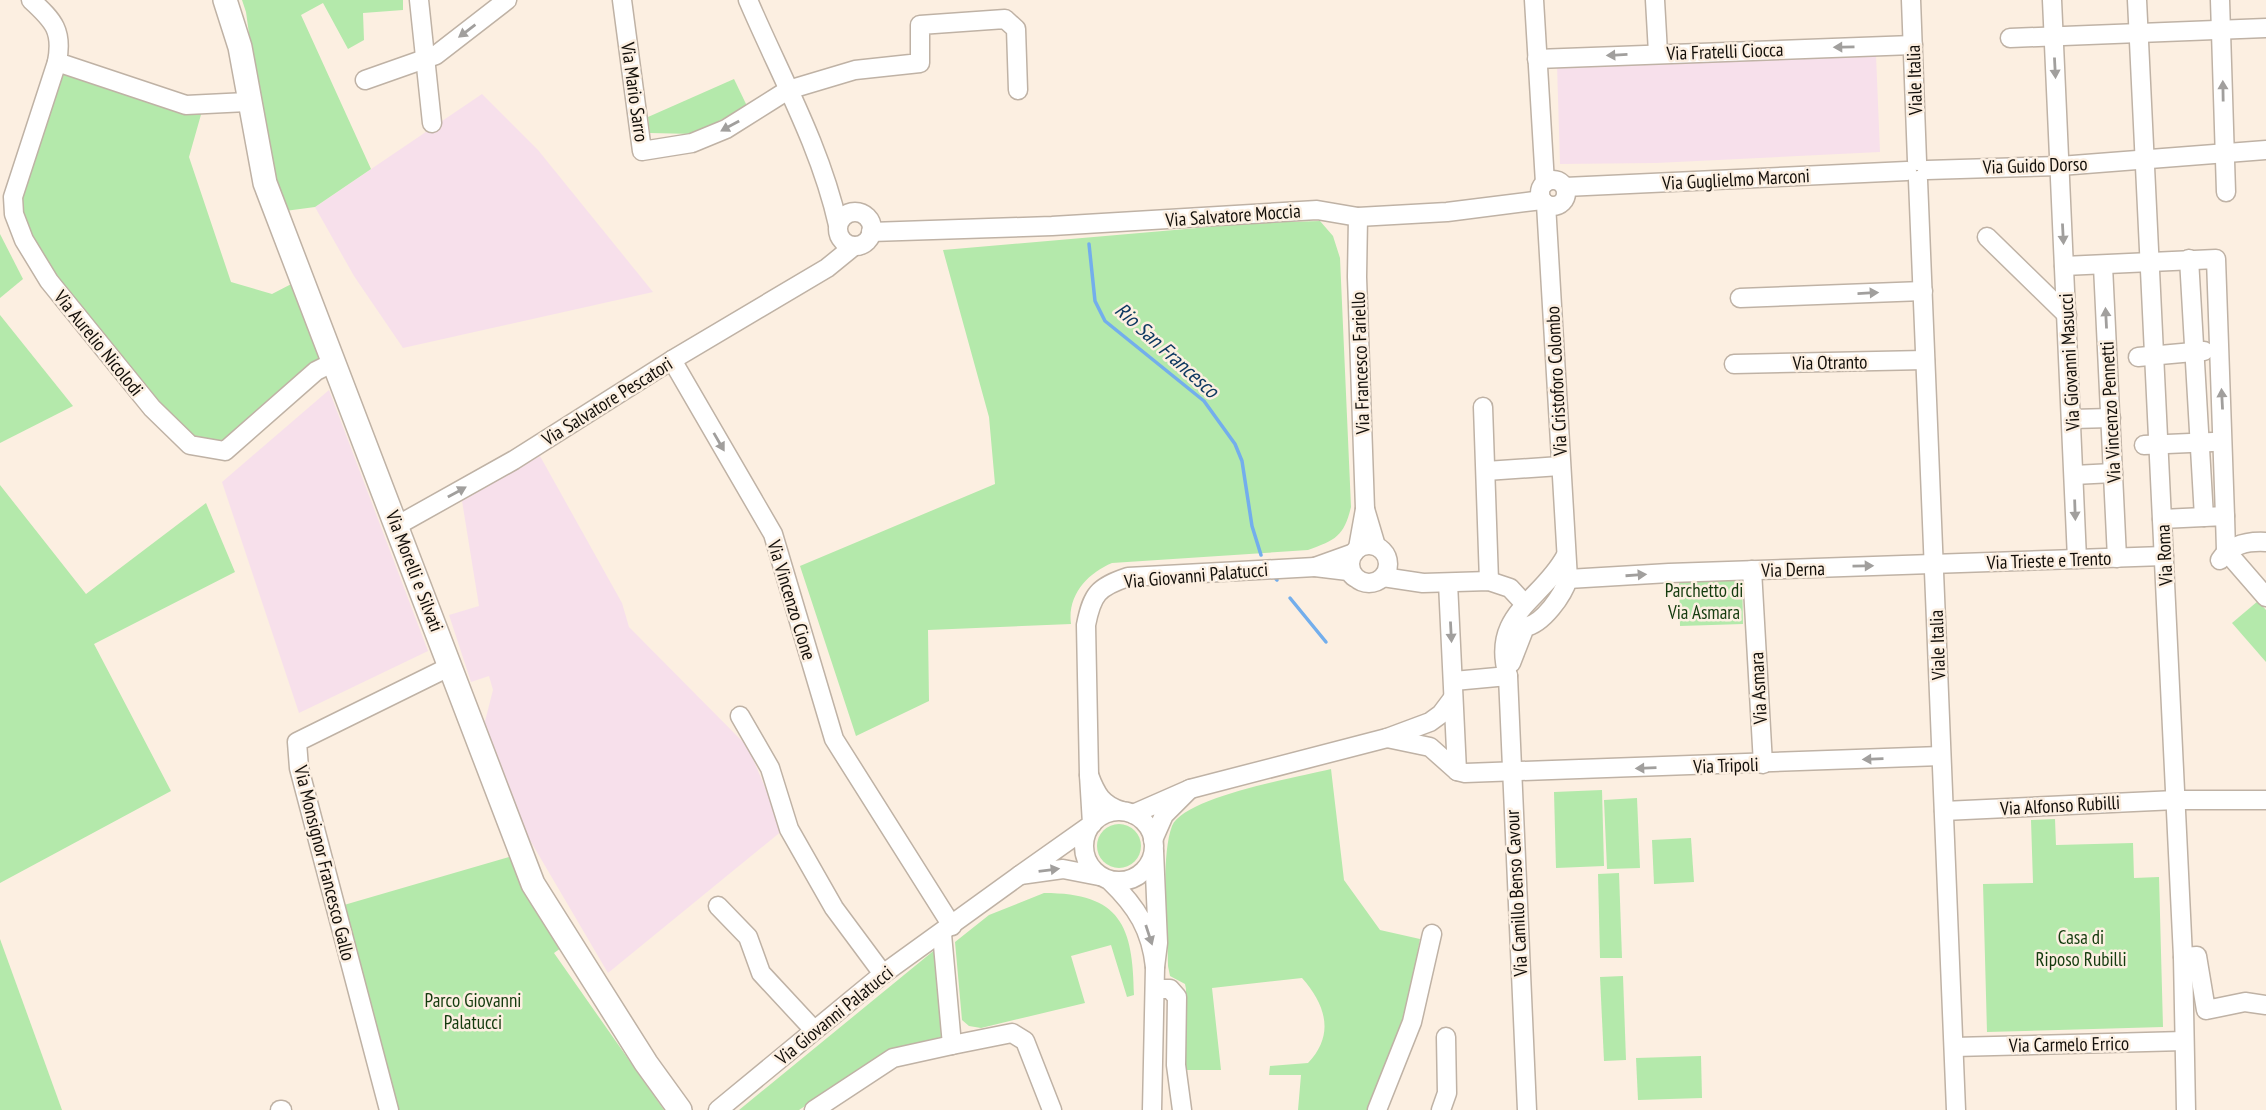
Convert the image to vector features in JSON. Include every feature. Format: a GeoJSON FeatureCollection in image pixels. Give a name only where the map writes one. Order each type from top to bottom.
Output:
{"type":"FeatureCollection","features":[{"type":"Feature","properties":{"kind":"main road","name":"Via Morelli e Silvati"},"geometry":{"type":"LineString","coordinates":[[225,0],[240,47],[247,102],[265,184],[398,525],[533,884],[646,1063],[680,1110]]}},
{"type":"Feature","properties":{"kind":"street"},"geometry":{"type":"LineString","coordinates":[[31,0],[55,27],[61,40],[57,62],[186,105],[247,102]]}},
{"type":"Feature","properties":{"kind":"street"},"geometry":{"type":"LineString","coordinates":[[419,0],[432,123]]}},
{"type":"Feature","properties":{"kind":"street"},"geometry":{"type":"LineString","coordinates":[[365,80],[436,55],[507,0]]}},
{"type":"Feature","properties":{"kind":"street","name":"Via Mario Sarro"},"geometry":{"type":"LineString","coordinates":[[622,0],[642,150],[692,143],[726,129],[788,90]]}},
{"type":"Feature","properties":{"kind":"street"},"geometry":{"type":"LineString","coordinates":[[748,0],[828,180],[845,237]]}},
{"type":"Feature","properties":{"kind":"street","name":"Via Cristoforo Colombo"},"geometry":{"type":"LineString","coordinates":[[1534,0],[1568,579]]}},
{"type":"Feature","properties":{"kind":"street"},"geometry":{"type":"LineString","coordinates":[[1655,0],[1658,53]]}},
{"type":"Feature","properties":{"kind":"street","name":"Viale Italia"},"geometry":{"type":"LineString","coordinates":[[1911,0],[1956,1110]]}},
{"type":"Feature","properties":{"kind":"street","name":"Via Giovanni Masucci"},"geometry":{"type":"LineString","coordinates":[[2052,0],[2067,315],[2076,358],[2072,419],[2077,559]]}},
{"type":"Feature","properties":{"kind":"street","name":"Via Roma"},"geometry":{"type":"LineString","coordinates":[[2137,0],[2150,262],[2146,357],[2154,500],[2169,521],[2168,561],[2186,1110]]}},
{"type":"Feature","properties":{"kind":"street"},"geometry":{"type":"LineString","coordinates":[[2220,0],[2226,192]]}},
{"type":"Feature","properties":{"kind":"street"},"geometry":{"type":"LineString","coordinates":[[788,90],[855,70],[920,63],[920,25],[1005,19],[1016,29],[1018,90]]}},
{"type":"Feature","properties":{"kind":"street"},"geometry":{"type":"LineString","coordinates":[[2010,38],[2266,28]]}},
{"type":"Feature","properties":{"kind":"street","name":"Via Fratelli Ciocca"},"geometry":{"type":"LineString","coordinates":[[1537,59],[1913,45]]}},
{"type":"Feature","properties":{"kind":"street","name":"Via Aurelio Nicolodi"},"geometry":{"type":"LineString","coordinates":[[57,62],[13,197],[14,214],[24,240],[49,281],[152,408],[190,445],[225,451],[316,371],[334,362]]}},
{"type":"Feature","properties":{"kind":"street","name":"Via Guido Dorso"},"geometry":{"type":"LineString","coordinates":[[1917,171],[2000,170],[2266,150]]}},
{"type":"Feature","properties":{"kind":"street","name":"Via Guglielmo Marconi"},"geometry":{"type":"LineString","coordinates":[[1544,196],[1556,181],[1565,187],[1917,171]]}},
{"type":"Feature","properties":{"kind":"street"},"geometry":{"type":"LineString","coordinates":[[828,180],[865,221],[866,242],[845,237]]}},
{"type":"Feature","properties":{"kind":"street","name":"Via Salvatore Moccia"},"geometry":{"type":"LineString","coordinates":[[865,221],[923,231],[1317,209],[1358,217],[1447,212],[1544,196]]}},
{"type":"Feature","properties":{"kind":"street"},"geometry":{"type":"LineString","coordinates":[[845,237],[843,216],[865,221]]}},
{"type":"Feature","properties":{"kind":"street","name":"Via Francesco Fariello"},"geometry":{"type":"LineString","coordinates":[[1358,217],[1365,509],[1362,549]]}},
{"type":"Feature","properties":{"kind":"street","name":"Via Salvatore Pescatori"},"geometry":{"type":"LineString","coordinates":[[398,525],[514,460],[671,360],[815,274],[845,237]]}},
{"type":"Feature","properties":{"kind":"street"},"geometry":{"type":"LineString","coordinates":[[1987,237],[2067,315]]}},
{"type":"Feature","properties":{"kind":"street"},"geometry":{"type":"LineString","coordinates":[[2189,258],[2204,517]]}},
{"type":"Feature","properties":{"kind":"street"},"geometry":{"type":"LineString","coordinates":[[2064,266],[2103,266],[2189,258],[2216,259],[2224,441],[2223,556],[2266,597]]}},
{"type":"Feature","properties":{"kind":"street","name":"Via Vincenzo Pennetti"},"geometry":{"type":"LineString","coordinates":[[2103,266],[2117,558]]}},
{"type":"Feature","properties":{"kind":"street"},"geometry":{"type":"LineString","coordinates":[[1740,298],[1923,291]]}},
{"type":"Feature","properties":{"kind":"street"},"geometry":{"type":"LineString","coordinates":[[2146,357],[2194,353],[2220,347]]}},
{"type":"Feature","properties":{"kind":"street","name":"Via Vincenzo Cione"},"geometry":{"type":"LineString","coordinates":[[671,360],[773,534],[834,738],[947,930]]}},
{"type":"Feature","properties":{"kind":"street","name":"Via Otranto"},"geometry":{"type":"LineString","coordinates":[[1734,364],[1926,360]]}},
{"type":"Feature","properties":{"kind":"street"},"geometry":{"type":"LineString","coordinates":[[1483,407],[1489,581]]}},
{"type":"Feature","properties":{"kind":"street"},"geometry":{"type":"LineString","coordinates":[[2072,419],[2111,418]]}},
{"type":"Feature","properties":{"kind":"street"},"geometry":{"type":"LineString","coordinates":[[2151,444],[2224,441]]}},
{"type":"Feature","properties":{"kind":"street"},"geometry":{"type":"LineString","coordinates":[[1486,471],[1560,466]]}},
{"type":"Feature","properties":{"kind":"street"},"geometry":{"type":"LineString","coordinates":[[2074,475],[2113,473]]}},
{"type":"Feature","properties":{"kind":"street"},"geometry":{"type":"LineString","coordinates":[[2169,521],[2225,516]]}},
{"type":"Feature","properties":{"kind":"street"},"geometry":{"type":"LineString","coordinates":[[2223,556],[2249,541],[2266,542]]}},
{"type":"Feature","properties":{"kind":"street"},"geometry":{"type":"LineString","coordinates":[[1383,577],[1388,559],[1362,549],[1350,565],[1354,576],[1365,583],[1383,577],[1448,583],[1489,581],[1510,588],[1525,610],[1531,626],[1564,591],[1568,579]]}},
{"type":"Feature","properties":{"kind":"street","name":"Via Giovanni Palatucci"},"geometry":{"type":"LineString","coordinates":[[1315,567],[1362,549]]}},
{"type":"Feature","properties":{"kind":"street"},"geometry":{"type":"LineString","coordinates":[[1525,610],[1556,574],[1565,557]]}},
{"type":"Feature","properties":{"kind":"street","name":"Via Trieste e Trento"},"geometry":{"type":"LineString","coordinates":[[1934,565],[2117,558],[2168,561]]}},
{"type":"Feature","properties":{"kind":"street","name":"Via Derna"},"geometry":{"type":"LineString","coordinates":[[1568,579],[1934,565]]}},
{"type":"Feature","properties":{"kind":"street","name":"Via Giovanni Palatucci"},"geometry":{"type":"LineString","coordinates":[[718,1110],[883,974],[1092,824],[1086,625],[1091,602],[1105,585],[1128,577],[1315,567],[1348,571],[1354,576]]}},
{"type":"Feature","properties":{"kind":"street","name":"Via Vincenzo Cione"},"geometry":{"type":"LineString","coordinates":[[793,568],[839,717],[834,738]]}},
{"type":"Feature","properties":{"kind":"street","name":"Via Asmara"},"geometry":{"type":"LineString","coordinates":[[1752,570],[1763,764]]}},
{"type":"Feature","properties":{"kind":"street"},"geometry":{"type":"LineString","coordinates":[[1448,583],[1457,771]]}},
{"type":"Feature","properties":{"kind":"street"},"geometry":{"type":"LineString","coordinates":[[1525,610],[1550,607]]}},
{"type":"Feature","properties":{"kind":"street","name":"Via Camillo Benso Cavour"},"geometry":{"type":"LineString","coordinates":[[1525,610],[1506,636],[1504,661],[1508,676],[1527,1110]]}},
{"type":"Feature","properties":{"kind":"street","name":"Via Monsignor Francesco Gallo"},"geometry":{"type":"LineString","coordinates":[[389,1110],[299,768],[297,742],[451,666]]}},
{"type":"Feature","properties":{"kind":"street"},"geometry":{"type":"LineString","coordinates":[[1127,813],[1190,789],[1387,738],[1430,722],[1441,714],[1453,690],[1508,676]]}},
{"type":"Feature","properties":{"kind":"street"},"geometry":{"type":"LineString","coordinates":[[740,716],[770,768],[789,829],[834,908],[883,974]]}},
{"type":"Feature","properties":{"kind":"street"},"geometry":{"type":"LineString","coordinates":[[1387,738],[1440,747],[1446,737],[1442,724],[1430,722]]}},
{"type":"Feature","properties":{"kind":"street"},"geometry":{"type":"LineString","coordinates":[[1430,747],[1457,771],[1511,772]]}},
{"type":"Feature","properties":{"kind":"street","name":"Via Tripoli"},"geometry":{"type":"LineString","coordinates":[[1511,772],[1941,756]]}},
{"type":"Feature","properties":{"kind":"street","name":"Via Giovanni Palatucci"},"geometry":{"type":"LineString","coordinates":[[1089,775],[1101,800],[1108,807],[1127,813]]}},
{"type":"Feature","properties":{"kind":"street"},"geometry":{"type":"LineString","coordinates":[[1105,878],[1122,882],[1143,872],[1170,806],[1190,789]]}},
{"type":"Feature","properties":{"kind":"street","name":"Via Alfonso Rubilli"},"geometry":{"type":"LineString","coordinates":[[1944,811],[2176,800],[2266,800]]}},
{"type":"Feature","properties":{"kind":"street"},"geometry":{"type":"LineString","coordinates":[[1152,1110],[1155,989],[1153,943],[1142,918],[1085,857],[1083,845],[1092,824],[1111,812],[1127,813],[1143,820],[1154,846],[1158,943],[1155,967]]}},
{"type":"Feature","properties":{"kind":"street","name":"Via Giovanni Palatucci"},"geometry":{"type":"LineString","coordinates":[[1020,875],[1063,869],[1105,878]]}},
{"type":"Feature","properties":{"kind":"street"},"geometry":{"type":"LineString","coordinates":[[718,906],[748,937],[761,973],[813,1030]]}},
{"type":"Feature","properties":{"kind":"street"},"geometry":{"type":"LineString","coordinates":[[947,930],[952,1045]]}},
{"type":"Feature","properties":{"kind":"street"},"geometry":{"type":"LineString","coordinates":[[1377,1110],[1412,1022],[1432,934]]}},
{"type":"Feature","properties":{"kind":"street"},"geometry":{"type":"LineString","coordinates":[[2183,957],[2197,956],[2206,1010],[2245,1002],[2266,1005]]}},
{"type":"Feature","properties":{"kind":"street"},"geometry":{"type":"LineString","coordinates":[[1155,989],[1170,989],[1177,997],[1176,1065],[1182,1110]]}},
{"type":"Feature","properties":{"kind":"street"},"geometry":{"type":"LineString","coordinates":[[814,1110],[893,1058],[1012,1034],[1026,1041],[1052,1110]]}},
{"type":"Feature","properties":{"kind":"street"},"geometry":{"type":"LineString","coordinates":[[1441,1110],[1447,1093],[1446,1037]]}},
{"type":"Feature","properties":{"kind":"street","name":"Via Carmelo Errico"},"geometry":{"type":"LineString","coordinates":[[1954,1047],[2184,1041]]}},
{"type":"Feature","properties":{"kind":"shaded area"},"geometry":{"type":"Polygon","coordinates":[[[1802,50],[1838,57],[1876,55],[1880,152],[1656,163],[1560,164],[1557,65],[1802,50]]]}},
{"type":"Feature","properties":{"kind":"shaded area"},"geometry":{"type":"Polygon","coordinates":[[[482,94],[538,150],[653,292],[403,348],[354,276],[315,207],[482,94]]]}},
{"type":"Feature","properties":{"kind":"shaded area"},"geometry":{"type":"Polygon","coordinates":[[[329,390],[428,651],[299,713],[222,482],[329,390]]]}},
{"type":"Feature","properties":{"kind":"shaded area"},"geometry":{"type":"Polygon","coordinates":[[[540,456],[622,603],[629,627],[748,747],[783,830],[608,973],[524,830],[483,729],[493,690],[489,676],[471,682],[449,615],[479,606],[462,501],[540,456]]]}},
{"type":"Feature","properties":{"kind":"green space"},"geometry":{"type":"Polygon","coordinates":[[[242,0],[403,0],[403,10],[363,13],[364,40],[348,49],[323,3],[301,15],[371,169],[315,207],[285,211],[260,113],[242,0]]]}},
{"type":"Feature","properties":{"kind":"green space"},"geometry":{"type":"Polygon","coordinates":[[[57,62],[204,104],[189,157],[231,282],[272,294],[301,279],[334,362],[225,451],[190,445],[49,281],[14,214],[57,62]]]}},
{"type":"Feature","properties":{"kind":"green space"},"geometry":{"type":"Polygon","coordinates":[[[734,79],[747,106],[694,134],[650,133],[648,117],[734,79]]]}},
{"type":"Feature","properties":{"kind":"green space"},"geometry":{"type":"Polygon","coordinates":[[[1320,221],[1333,236],[1340,258],[1351,507],[1342,531],[1332,540],[1308,550],[1112,563],[1103,567],[1081,586],[1072,604],[1071,624],[928,630],[929,701],[856,736],[800,566],[995,484],[989,417],[943,250],[1255,223],[1320,221]]]}},
{"type":"Feature","properties":{"kind":"green space"},"geometry":{"type":"Polygon","coordinates":[[[0,234],[23,279],[0,298],[0,234]]]}},
{"type":"Feature","properties":{"kind":"green space"},"geometry":{"type":"Polygon","coordinates":[[[0,315],[73,406],[0,443],[0,315]]]}},
{"type":"Feature","properties":{"kind":"green space"},"geometry":{"type":"Polygon","coordinates":[[[0,485],[86,594],[206,503],[235,572],[94,644],[171,791],[0,883],[0,485]]]}},
{"type":"Feature","properties":{"kind":"green space","name":"Parchetto di Via Asmara"},"geometry":{"type":"Polygon","coordinates":[[[1742,574],[1743,624],[1680,626],[1679,578],[1742,574]]]}},
{"type":"Feature","properties":{"kind":"green space"},"geometry":{"type":"Polygon","coordinates":[[[2258,601],[2266,610],[2266,662],[2232,623],[2258,601]]]}},
{"type":"Feature","properties":{"kind":"green space"},"geometry":{"type":"Polygon","coordinates":[[[1331,769],[1344,880],[1380,930],[1420,939],[1405,1020],[1371,1110],[1298,1110],[1301,1075],[1269,1075],[1270,1066],[1308,1063],[1322,1042],[1322,1009],[1302,978],[1212,988],[1221,1070],[1185,1070],[1186,989],[1185,984],[1170,976],[1168,966],[1165,875],[1172,826],[1181,816],[1197,806],[1219,797],[1331,769]]]}},
{"type":"Feature","properties":{"kind":"green space"},"geometry":{"type":"Polygon","coordinates":[[[1602,790],[1604,866],[1556,868],[1554,792],[1602,790]]]}},
{"type":"Feature","properties":{"kind":"green space"},"geometry":{"type":"Polygon","coordinates":[[[1637,798],[1640,868],[1607,869],[1604,800],[1637,798]]]}},
{"type":"Feature","properties":{"kind":"green space","name":"Casa di Riposo Rubilli"},"geometry":{"type":"Polygon","coordinates":[[[2055,819],[2056,845],[2133,843],[2134,878],[2159,877],[2163,1027],[1987,1032],[1983,884],[2033,883],[2031,820],[2055,819]]]}},
{"type":"Feature","properties":{"kind":"green space"},"geometry":{"type":"Polygon","coordinates":[[[1119,824],[1134,831],[1141,846],[1134,861],[1119,868],[1104,861],[1097,846],[1104,831],[1119,824]]]}},
{"type":"Feature","properties":{"kind":"green space"},"geometry":{"type":"Polygon","coordinates":[[[1691,838],[1694,882],[1654,884],[1652,840],[1691,838]]]}},
{"type":"Feature","properties":{"kind":"green space","name":"Parco Giovanni Palatucci"},"geometry":{"type":"Polygon","coordinates":[[[509,857],[561,948],[554,953],[664,1110],[397,1110],[344,905],[509,857]]]}},
{"type":"Feature","properties":{"kind":"green space"},"geometry":{"type":"Polygon","coordinates":[[[1619,873],[1622,958],[1600,958],[1598,874],[1619,873]]]}},
{"type":"Feature","properties":{"kind":"green space"},"geometry":{"type":"Polygon","coordinates":[[[1044,893],[1090,899],[1106,907],[1118,918],[1130,950],[1134,995],[1127,997],[1111,945],[1071,956],[1085,1003],[981,1028],[969,1026],[962,1020],[955,942],[989,915],[1044,893]]]}},
{"type":"Feature","properties":{"kind":"green space"},"geometry":{"type":"Polygon","coordinates":[[[0,939],[62,1110],[0,1110],[0,939]]]}},
{"type":"Feature","properties":{"kind":"green space"},"geometry":{"type":"Polygon","coordinates":[[[937,948],[941,1037],[889,1050],[799,1110],[739,1110],[937,948]]]}},
{"type":"Feature","properties":{"kind":"green space"},"geometry":{"type":"Polygon","coordinates":[[[1623,976],[1626,1060],[1604,1061],[1600,977],[1623,976]]]}},
{"type":"Feature","properties":{"kind":"green space"},"geometry":{"type":"Polygon","coordinates":[[[1701,1056],[1702,1098],[1638,1100],[1636,1058],[1701,1056]]]}},
{"type":"Feature","properties":{"kind":"waterway","name":"Rio San Francesco"},"geometry":{"type":"LineString","coordinates":[[1089,244],[1095,301],[1105,321],[1204,401],[1235,444],[1242,461],[1252,526],[1261,555]]}},
{"type":"Feature","properties":{"kind":"waterway","name":"Rio San Francesco"},"geometry":{"type":"LineString","coordinates":[[1290,598],[1326,642]]}}]}
